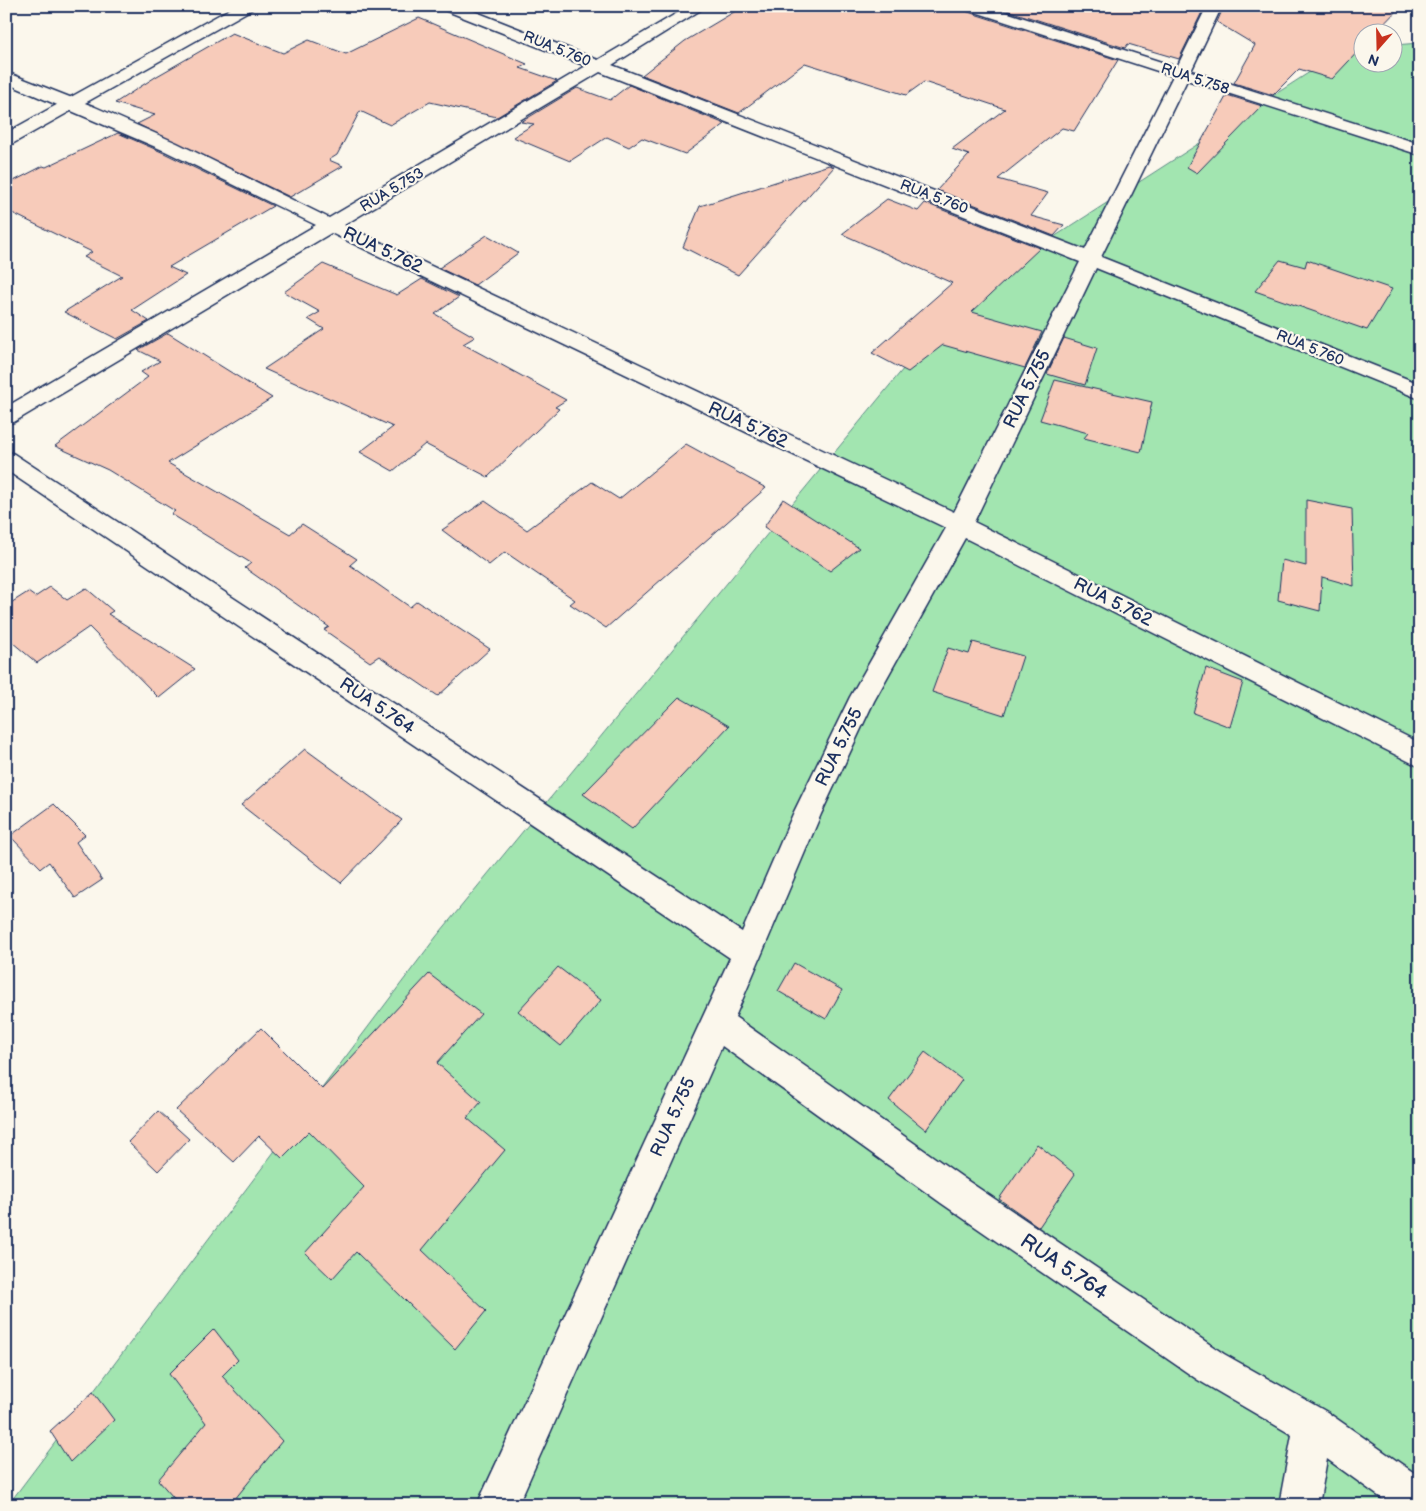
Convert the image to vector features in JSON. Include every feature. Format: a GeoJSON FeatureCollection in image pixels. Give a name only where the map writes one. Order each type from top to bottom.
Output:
{"type":"FeatureCollection","features":[{"type":"Feature","properties":{"kind":"street"},"geometry":{"type":"LineString","coordinates":[[6,140],[248,6]]}},
{"type":"Feature","properties":{"kind":"street","name":"RUA 5.760"},"geometry":{"type":"LineString","coordinates":[[447,6],[1091,259],[1420,392]]}},
{"type":"Feature","properties":{"kind":"street","name":"RUA 5.753"},"geometry":{"type":"LineString","coordinates":[[6,417],[700,6]]}},
{"type":"Feature","properties":{"kind":"street","name":"RUA 5.758"},"geometry":{"type":"LineString","coordinates":[[971,6],[1182,76],[1420,150]]}},
{"type":"Feature","properties":{"kind":"street","name":"RUA 5.755"},"geometry":{"type":"LineString","coordinates":[[497,1505],[748,953],[807,814],[864,697],[960,526],[1215,6]]}},
{"type":"Feature","properties":{"kind":"street","name":"RUA 5.762"},"geometry":{"type":"LineString","coordinates":[[6,77],[73,103],[259,188],[331,226],[960,526],[1420,756]]}},
{"type":"Feature","properties":{"kind":"street","name":"RUA 5.764"},"geometry":{"type":"LineString","coordinates":[[6,459],[748,953]]}},
{"type":"Feature","properties":{"kind":"street","name":"RUA 5.764"},"geometry":{"type":"LineString","coordinates":[[716,1022],[953,1191],[1211,1367],[1312,1426],[1420,1501]]}},
{"type":"Feature","properties":{"kind":"street"},"geometry":{"type":"LineString","coordinates":[[1299,1505],[1312,1426]]}},
{"type":"Feature","properties":{"kind":"green space"},"geometry":{"type":"Polygon","coordinates":[[[1420,43],[1420,1505],[8,1505],[436,937],[964,295],[1347,48],[1354,48],[1354,72],[1404,72],[1404,44],[1420,43]]]}},
{"type":"Feature","properties":{"kind":"building"},"geometry":{"type":"Polygon","coordinates":[[[744,6],[962,6],[965,11],[1118,60],[1074,131],[1062,128],[998,179],[1048,193],[1031,216],[1064,225],[1054,236],[937,190],[969,155],[952,149],[1005,109],[924,82],[906,95],[805,63],[739,113],[642,75],[685,41],[744,6]]]}},
{"type":"Feature","properties":{"kind":"building"},"geometry":{"type":"Polygon","coordinates":[[[994,6],[1205,6],[1179,59],[1128,44],[1125,48],[994,6]]]}},
{"type":"Feature","properties":{"kind":"building"},"geometry":{"type":"Polygon","coordinates":[[[1224,6],[1401,6],[1386,22],[1354,22],[1354,56],[1332,79],[1299,69],[1273,95],[1234,83],[1255,45],[1217,22],[1224,6]]]}},
{"type":"Feature","properties":{"kind":"building"},"geometry":{"type":"Polygon","coordinates":[[[419,18],[527,64],[520,68],[557,81],[497,117],[430,102],[390,125],[360,111],[337,155],[329,160],[343,166],[290,197],[137,124],[155,115],[115,103],[157,76],[232,33],[283,53],[309,40],[346,54],[419,18]]]}},
{"type":"Feature","properties":{"kind":"building"},"geometry":{"type":"Polygon","coordinates":[[[629,85],[725,124],[685,154],[642,138],[629,147],[607,137],[570,161],[513,137],[534,124],[521,122],[577,88],[610,100],[629,85]]]}},
{"type":"Feature","properties":{"kind":"building"},"geometry":{"type":"Polygon","coordinates":[[[1227,95],[1262,106],[1197,173],[1187,167],[1227,95]]]}},
{"type":"Feature","properties":{"kind":"building"},"geometry":{"type":"Polygon","coordinates":[[[118,133],[164,153],[273,206],[169,267],[186,275],[132,310],[149,321],[117,339],[64,312],[122,276],[84,257],[92,252],[6,210],[6,185],[43,166],[46,167],[118,133]]]}},
{"type":"Feature","properties":{"kind":"building"},"geometry":{"type":"Polygon","coordinates":[[[829,165],[834,167],[738,275],[683,247],[700,206],[829,165]]]}},
{"type":"Feature","properties":{"kind":"building"},"geometry":{"type":"Polygon","coordinates":[[[887,199],[918,211],[925,203],[1040,248],[972,312],[1042,332],[1025,368],[943,345],[908,372],[872,353],[952,283],[842,234],[887,199]]]}},
{"type":"Feature","properties":{"kind":"building"},"geometry":{"type":"Polygon","coordinates":[[[487,235],[518,253],[475,285],[439,268],[487,235]]]}},
{"type":"Feature","properties":{"kind":"building"},"geometry":{"type":"Polygon","coordinates":[[[1280,260],[1305,267],[1307,260],[1392,289],[1367,330],[1255,291],[1280,260]]]}},
{"type":"Feature","properties":{"kind":"building"},"geometry":{"type":"Polygon","coordinates":[[[323,264],[397,295],[422,279],[459,297],[435,314],[475,337],[463,344],[566,400],[555,407],[559,409],[488,477],[425,444],[393,471],[360,452],[393,427],[264,369],[324,329],[308,319],[320,312],[284,292],[323,264]]]}},
{"type":"Feature","properties":{"kind":"building"},"geometry":{"type":"Polygon","coordinates":[[[168,333],[272,398],[168,463],[290,534],[302,524],[357,559],[350,565],[410,607],[417,601],[490,649],[438,696],[379,656],[370,662],[324,630],[329,627],[245,568],[251,563],[171,514],[175,511],[108,470],[55,446],[148,377],[141,372],[160,361],[138,350],[168,333]]]}},
{"type":"Feature","properties":{"kind":"building"},"geometry":{"type":"Polygon","coordinates":[[[1064,338],[1097,348],[1085,385],[1047,374],[1064,338]]]}},
{"type":"Feature","properties":{"kind":"building"},"geometry":{"type":"Polygon","coordinates":[[[1055,380],[1152,402],[1141,452],[1084,438],[1088,433],[1040,420],[1055,380]]]}},
{"type":"Feature","properties":{"kind":"building"},"geometry":{"type":"Polygon","coordinates":[[[686,444],[766,488],[606,628],[570,604],[575,600],[505,552],[489,565],[442,530],[485,501],[527,530],[592,482],[619,499],[686,444]]]}},
{"type":"Feature","properties":{"kind":"building"},"geometry":{"type":"Polygon","coordinates":[[[783,499],[859,548],[830,571],[764,527],[783,499]]]}},
{"type":"Feature","properties":{"kind":"building"},"geometry":{"type":"Polygon","coordinates":[[[1306,500],[1352,509],[1354,586],[1322,577],[1320,611],[1278,600],[1282,560],[1306,566],[1306,500]]]}},
{"type":"Feature","properties":{"kind":"building"},"geometry":{"type":"Polygon","coordinates":[[[50,587],[67,600],[86,588],[113,611],[108,614],[195,669],[159,698],[89,627],[37,663],[6,637],[6,606],[28,592],[35,597],[50,587]]]}},
{"type":"Feature","properties":{"kind":"building"},"geometry":{"type":"Polygon","coordinates":[[[973,642],[1023,656],[1004,715],[932,692],[948,648],[969,654],[973,642]]]}},
{"type":"Feature","properties":{"kind":"building"},"geometry":{"type":"Polygon","coordinates":[[[1206,668],[1243,682],[1230,727],[1193,713],[1206,668]]]}},
{"type":"Feature","properties":{"kind":"building"},"geometry":{"type":"Polygon","coordinates":[[[679,697],[729,726],[632,829],[583,794],[679,697]]]}},
{"type":"Feature","properties":{"kind":"building"},"geometry":{"type":"Polygon","coordinates":[[[305,749],[402,820],[341,883],[241,805],[305,749]]]}},
{"type":"Feature","properties":{"kind":"building"},"geometry":{"type":"Polygon","coordinates":[[[54,804],[85,835],[76,842],[102,880],[75,898],[49,862],[41,868],[10,836],[54,804]]]}},
{"type":"Feature","properties":{"kind":"building"},"geometry":{"type":"Polygon","coordinates":[[[794,963],[842,990],[826,1019],[778,991],[794,963]]]}},
{"type":"Feature","properties":{"kind":"building"},"geometry":{"type":"Polygon","coordinates":[[[558,967],[601,1000],[561,1046],[518,1011],[558,967]]]}},
{"type":"Feature","properties":{"kind":"building"},"geometry":{"type":"Polygon","coordinates":[[[429,974],[481,1014],[437,1063],[481,1102],[467,1118],[505,1150],[422,1250],[486,1311],[455,1349],[356,1252],[332,1279],[305,1253],[364,1187],[309,1131],[282,1158],[259,1136],[234,1162],[176,1110],[261,1028],[322,1089],[429,974]]]}},
{"type":"Feature","properties":{"kind":"building"},"geometry":{"type":"Polygon","coordinates":[[[925,1052],[962,1080],[926,1130],[889,1100],[925,1052]]]}},
{"type":"Feature","properties":{"kind":"building"},"geometry":{"type":"Polygon","coordinates":[[[158,1111],[189,1139],[158,1171],[128,1142],[158,1111]]]}},
{"type":"Feature","properties":{"kind":"building"},"geometry":{"type":"Polygon","coordinates":[[[1037,1144],[1075,1174],[1039,1227],[999,1199],[1037,1144]]]}},
{"type":"Feature","properties":{"kind":"building"},"geometry":{"type":"Polygon","coordinates":[[[214,1329],[238,1360],[222,1376],[282,1441],[230,1505],[180,1505],[158,1480],[206,1423],[169,1374],[214,1329]]]}},
{"type":"Feature","properties":{"kind":"building"},"geometry":{"type":"Polygon","coordinates":[[[93,1392],[114,1420],[70,1462],[50,1431],[93,1392]]]}}]}
